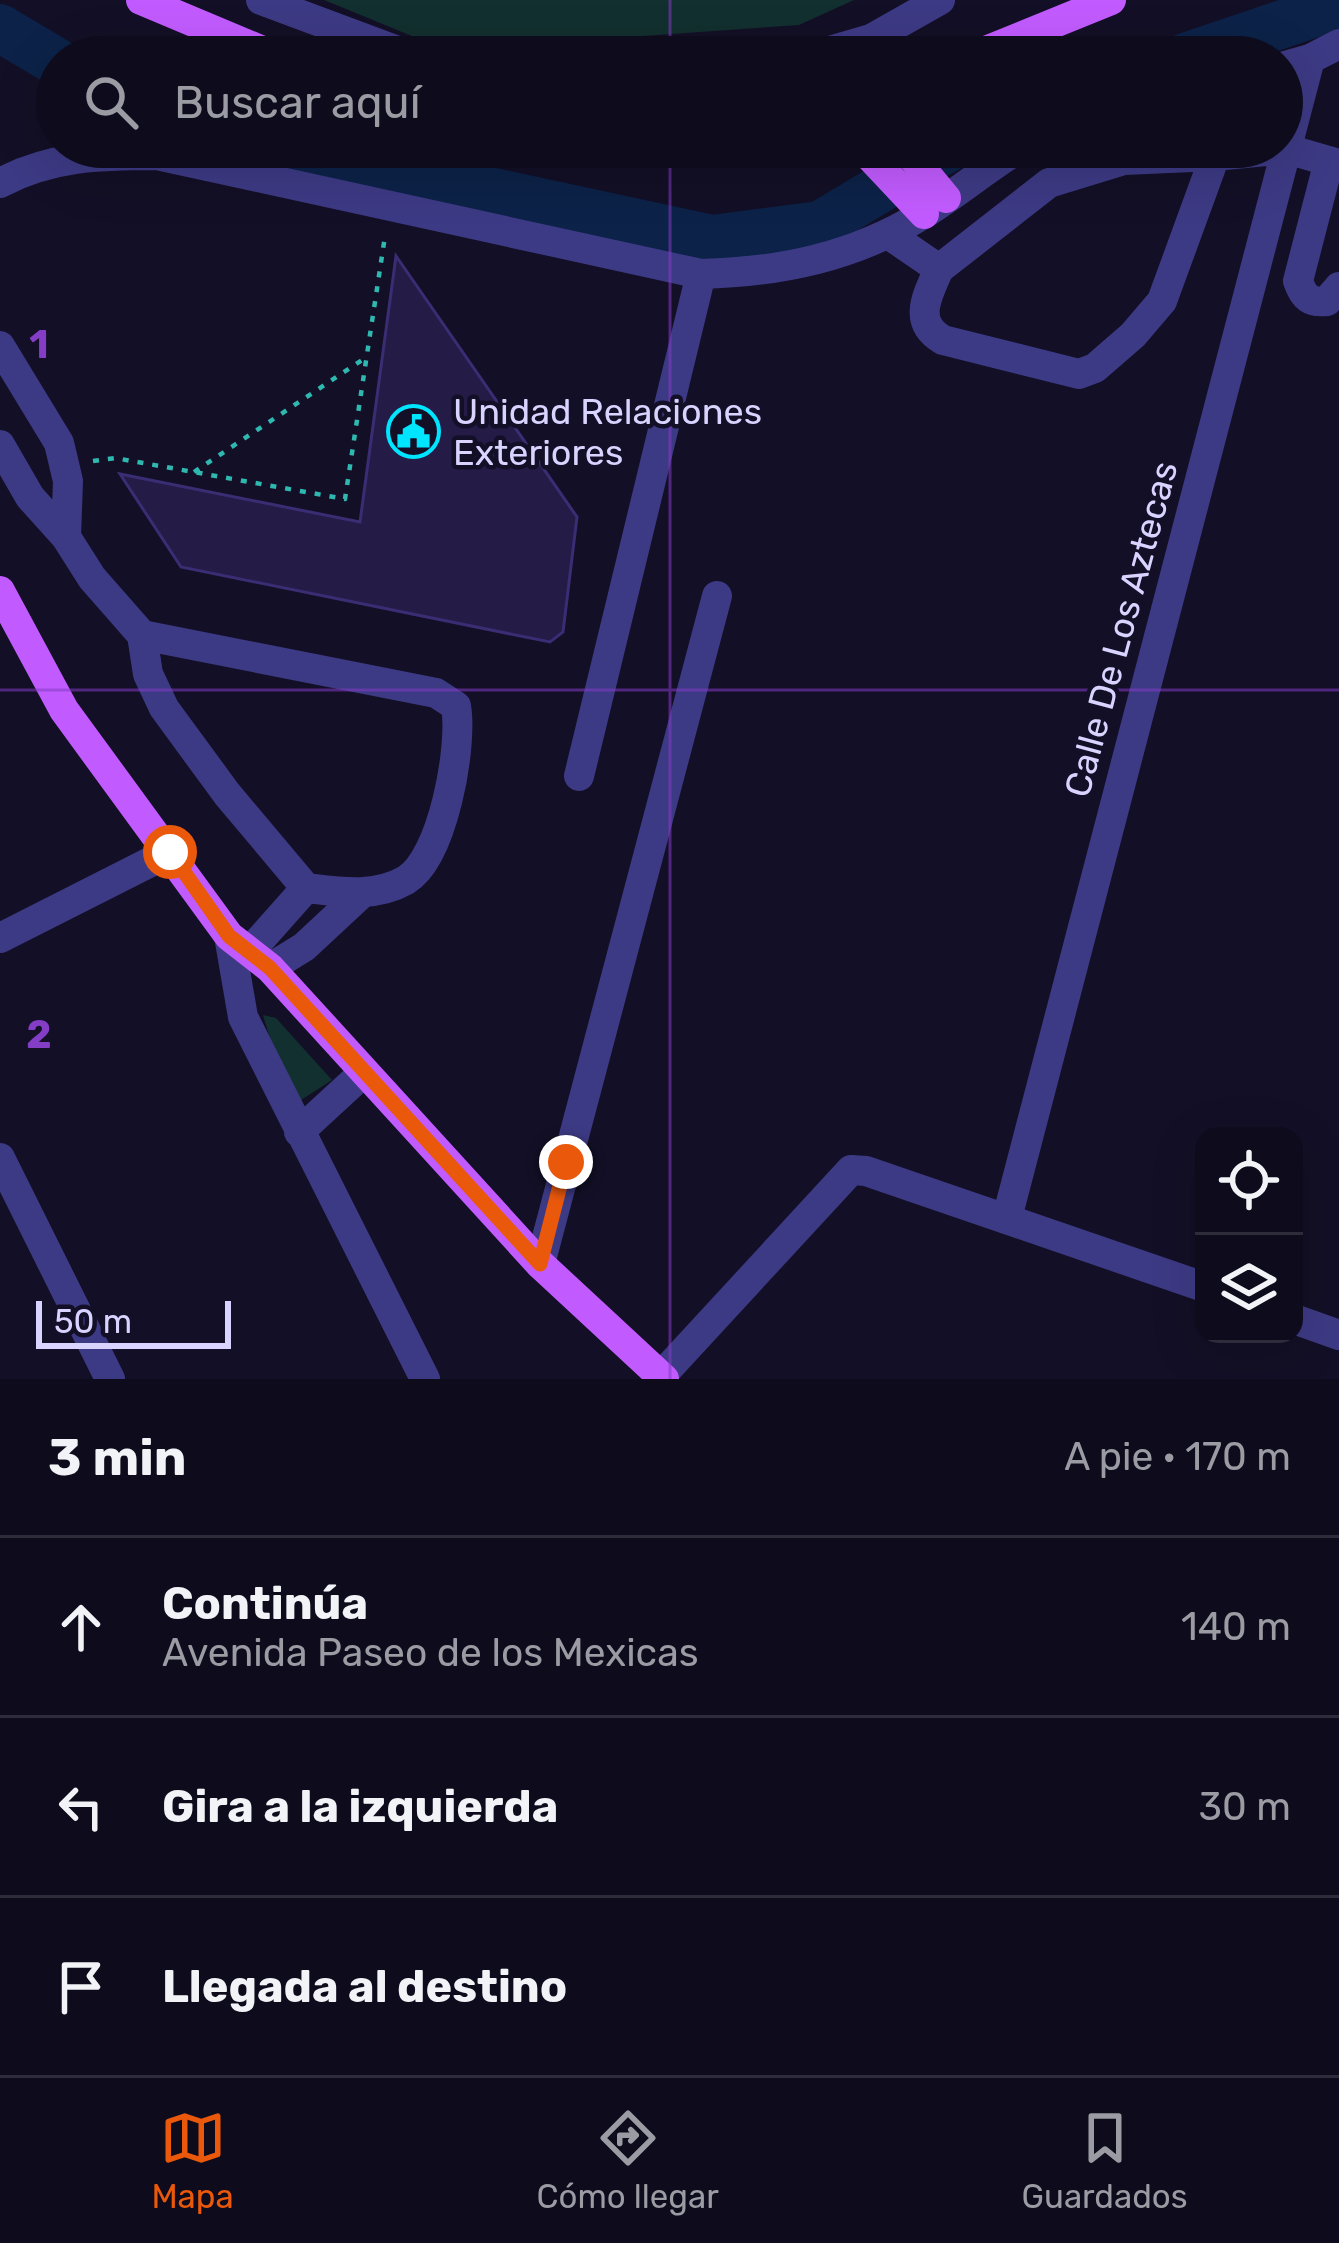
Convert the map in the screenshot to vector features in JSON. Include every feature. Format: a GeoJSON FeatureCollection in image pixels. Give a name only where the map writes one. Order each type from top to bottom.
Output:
{"type":"FeatureCollection","features":[{"type":"Feature","properties":{"kind":"main road"},"geometry":{"type":"LineString","coordinates":[[141,0],[227,36]]}},
{"type":"Feature","properties":{"kind":"main road"},"geometry":{"type":"LineString","coordinates":[[1023,36],[1111,0]]}},
{"type":"Feature","properties":{"kind":"main road"},"geometry":{"type":"LineString","coordinates":[[888,168],[930,200]]}},
{"type":"Feature","properties":{"kind":"main road"},"geometry":{"type":"LineString","coordinates":[[914,168],[930,200]]}},
{"type":"Feature","properties":{"kind":"main road"},"geometry":{"type":"LineString","coordinates":[[0,591],[64,710],[250,952],[540,1264],[662,1377]]}},
{"type":"Feature","properties":{"kind":"street"},"geometry":{"type":"LineString","coordinates":[[261,0],[358,36]]}},
{"type":"Feature","properties":{"kind":"street"},"geometry":{"type":"LineString","coordinates":[[877,36],[940,0]]}},
{"type":"Feature","properties":{"kind":"street"},"geometry":{"type":"LineString","coordinates":[[1303,60],[1339,44]]}},
{"type":"Feature","properties":{"kind":"street"},"geometry":{"type":"LineString","coordinates":[[1303,153],[1334,162],[1298,281],[1304,296],[1314,303],[1328,302],[1339,287]]}},
{"type":"Feature","properties":{"kind":"street"},"geometry":{"type":"LineString","coordinates":[[0,183],[36,167]]}},
{"type":"Feature","properties":{"kind":"street"},"geometry":{"type":"LineString","coordinates":[[216,168],[701,274],[763,273],[816,262],[888,235],[930,200],[986,168]]}},
{"type":"Feature","properties":{"kind":"street"},"geometry":{"type":"LineString","coordinates":[[1098,168],[1048,183],[939,269],[925,304],[923,319],[930,332],[943,340],[1070,374],[1087,373],[1151,319],[1162,301],[1210,168]]}},
{"type":"Feature","properties":{"kind":"street","name":"Calle De Los Aztecas"},"geometry":{"type":"LineString","coordinates":[[1006,1218],[1282,168]]}},
{"type":"Feature","properties":{"kind":"street"},"geometry":{"type":"LineString","coordinates":[[888,235],[939,269]]}},
{"type":"Feature","properties":{"kind":"street"},"geometry":{"type":"LineString","coordinates":[[579,776],[701,274]]}},
{"type":"Feature","properties":{"kind":"street"},"geometry":{"type":"LineString","coordinates":[[0,346],[59,443],[68,481],[66,537]]}},
{"type":"Feature","properties":{"kind":"street"},"geometry":{"type":"LineString","coordinates":[[0,445],[30,497],[142,635],[148,674],[164,708],[227,794],[306,888],[360,895]]}},
{"type":"Feature","properties":{"kind":"street"},"geometry":{"type":"LineString","coordinates":[[540,1264],[717,596]]}},
{"type":"Feature","properties":{"kind":"street"},"geometry":{"type":"LineString","coordinates":[[142,635],[436,693],[456,706],[460,731],[438,835],[409,879],[360,895],[304,946],[250,952]]}},
{"type":"Feature","properties":{"kind":"street"},"geometry":{"type":"LineString","coordinates":[[0,938],[170,852]]}},
{"type":"Feature","properties":{"kind":"street"},"geometry":{"type":"LineString","coordinates":[[306,888],[250,952],[244,1017],[425,1379]]}},
{"type":"Feature","properties":{"kind":"street"},"geometry":{"type":"LineString","coordinates":[[299,1132],[362,1074]]}},
{"type":"Feature","properties":{"kind":"street"},"geometry":{"type":"LineString","coordinates":[[0,1158],[110,1379]]}},
{"type":"Feature","properties":{"kind":"street"},"geometry":{"type":"LineString","coordinates":[[662,1377],[851,1170],[1195,1284]]}},
{"type":"Feature","properties":{"kind":"street"},"geometry":{"type":"LineString","coordinates":[[1303,1322],[1339,1335]]}},
{"type":"Feature","properties":{"kind":"path"},"geometry":{"type":"LineString","coordinates":[[64,466],[115,458],[345,500],[390,206]]}},
{"type":"Feature","properties":{"kind":"path"},"geometry":{"type":"LineString","coordinates":[[194,472],[368,356]]}},
{"type":"Feature","properties":{"kind":"green space"},"geometry":{"type":"Polygon","coordinates":[[[324,0],[854,0],[799,25],[644,36],[412,36],[324,0]]]}},
{"type":"Feature","properties":{"kind":"green space"},"geometry":{"type":"Polygon","coordinates":[[[263,1015],[276,1018],[332,1080],[298,1102],[283,1081],[263,1015]]]}},
{"type":"Feature","properties":{"kind":"building"},"geometry":{"type":"Polygon","coordinates":[[[396,256],[577,517],[563,632],[550,642],[181,567],[120,474],[360,522],[396,256]]]}},
{"type":"Feature","properties":{"kind":"waterway"},"geometry":{"type":"LineString","coordinates":[[1247,36],[1339,5]]}},
{"type":"Feature","properties":{"kind":"waterway"},"geometry":{"type":"LineString","coordinates":[[0,28],[36,49]]}},
{"type":"Feature","properties":{"kind":"waterway"},"geometry":{"type":"LineString","coordinates":[[382,168],[712,239],[820,225],[915,168]]}},
{"type":"Feature","properties":{"kind":"place","name":"Unidad Relaciones Exteriores"},"geometry":{"type":"Point","coordinates":[414,432]}},
{"type":"Feature","properties":{"kind":"route"},"geometry":{"type":"LineString","coordinates":[[170,852],[229,936],[270,968],[540,1264],[566,1162]]}}]}
